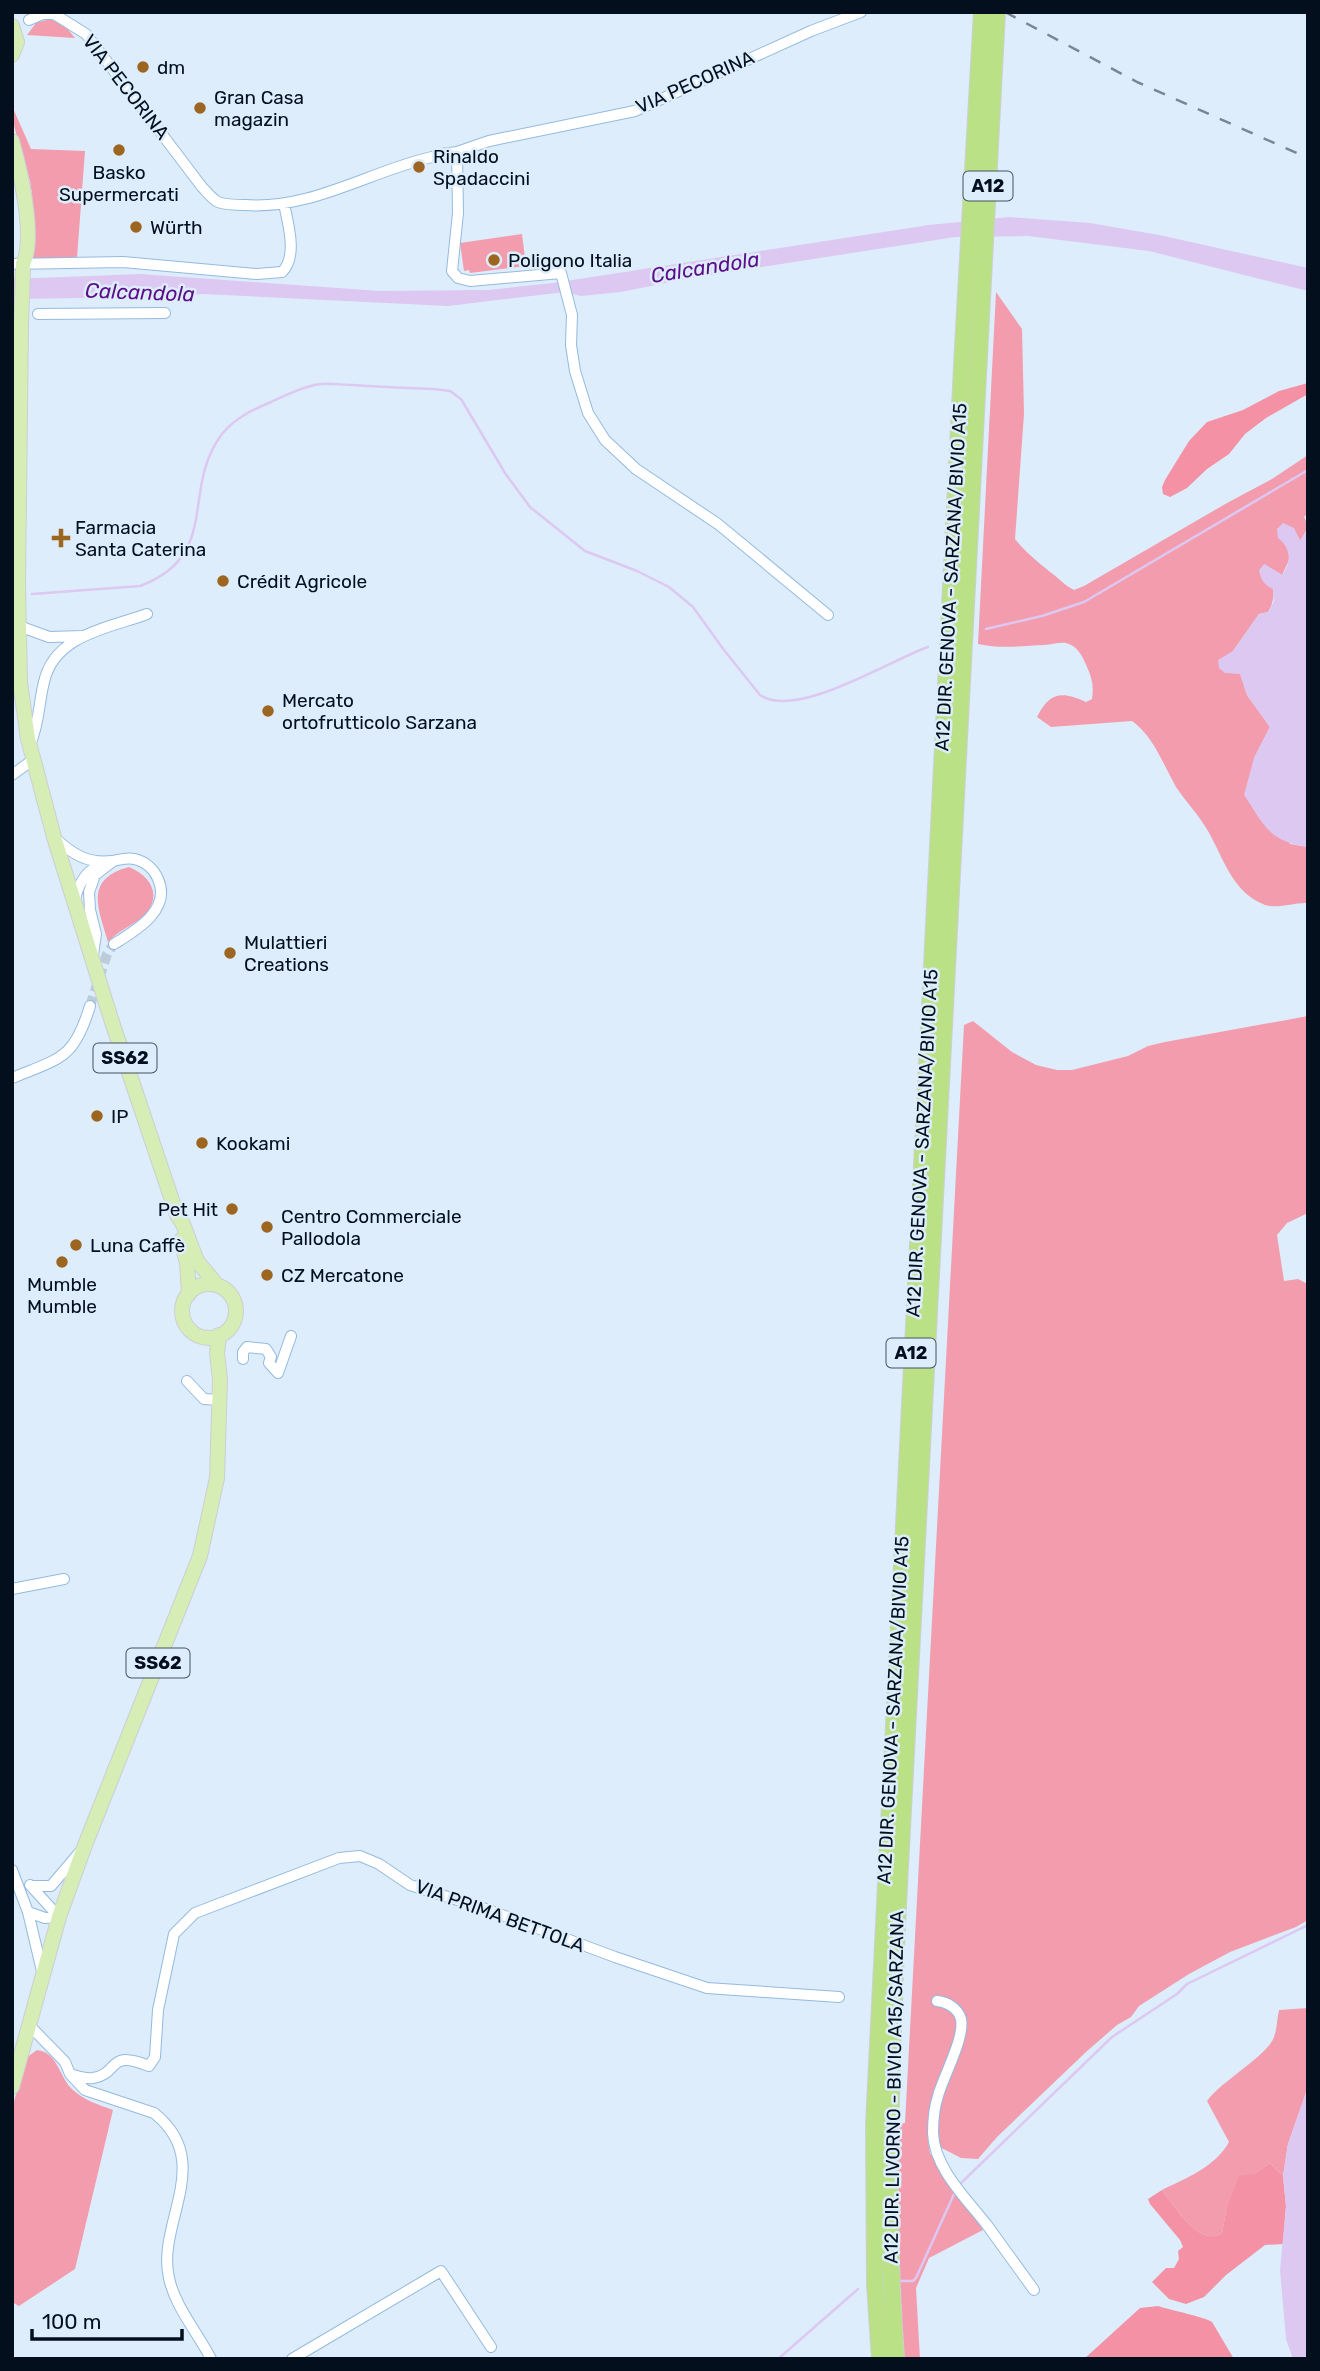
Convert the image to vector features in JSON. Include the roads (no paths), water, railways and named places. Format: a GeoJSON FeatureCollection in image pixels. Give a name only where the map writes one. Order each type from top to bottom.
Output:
{"type":"FeatureCollection","features":[{"type":"Feature","properties":{"kind":"highway","name":"A12 DIR. GENOVA - SARZANA/BIVIO A15"},"geometry":{"type":"LineString","coordinates":[[880,2359],[875,2284],[875,2098],[982,12]]}},
{"type":"Feature","properties":{"kind":"highway","name":"A12 DIR. LIVORNO - BIVIO A15/SARZANA"},"geometry":{"type":"LineString","coordinates":[[896,2359],[891,2286],[889,2124],[897,1924],[997,12]]}},
{"type":"Feature","properties":{"kind":"main road"},"geometry":{"type":"LineString","coordinates":[[12,55],[16,49],[15,31]]}},
{"type":"Feature","properties":{"kind":"main road","name":"SS62"},"geometry":{"type":"LineString","coordinates":[[12,141],[26,216],[27,256],[20,265]]}},
{"type":"Feature","properties":{"kind":"main road","name":"SS62"},"geometry":{"type":"LineString","coordinates":[[12,160],[20,196],[21,326],[15,585],[20,682],[32,752],[74,902],[177,1214],[197,1261],[217,1285],[230,1294],[236,1308],[230,1327],[219,1335],[217,1478],[200,1556],[59,1917],[12,2087]]}},
{"type":"Feature","properties":{"kind":"main road","name":"SS62"},"geometry":{"type":"LineString","coordinates":[[177,1214],[177,1226],[187,1264],[188,1294],[183,1305],[183,1316],[211,1360],[220,1400]]}},
{"type":"Feature","properties":{"kind":"main road"},"geometry":{"type":"LineString","coordinates":[[188,1294],[199,1286],[217,1285]]}},
{"type":"Feature","properties":{"kind":"main road"},"geometry":{"type":"LineString","coordinates":[[195,1333],[207,1337],[219,1335]]}},
{"type":"Feature","properties":{"kind":"street","name":"VIA PECORINA"},"geometry":{"type":"LineString","coordinates":[[69,12],[79,29]]}},
{"type":"Feature","properties":{"kind":"street","name":"VIA PECORINA"},"geometry":{"type":"LineString","coordinates":[[15,31],[33,16],[54,13],[86,34],[215,201],[255,206],[284,204],[348,187],[417,161],[489,141],[635,111],[811,31],[861,12]]}},
{"type":"Feature","properties":{"kind":"street"},"geometry":{"type":"LineString","coordinates":[[457,152],[457,213],[452,271],[458,278],[470,281],[562,275],[572,315],[571,345],[575,372],[588,413],[605,440],[636,469],[718,524],[828,615]]}},
{"type":"Feature","properties":{"kind":"street"},"geometry":{"type":"LineString","coordinates":[[20,265],[123,262],[257,274],[282,272],[288,267],[290,256],[289,225],[284,204]]}},
{"type":"Feature","properties":{"kind":"street"},"geometry":{"type":"LineString","coordinates":[[38,314],[165,313]]}},
{"type":"Feature","properties":{"kind":"street"},"geometry":{"type":"LineString","coordinates":[[12,775],[32,752],[44,681],[52,660],[60,651],[83,636],[147,614]]}},
{"type":"Feature","properties":{"kind":"street"},"geometry":{"type":"LineString","coordinates":[[19,626],[49,637],[83,636]]}},
{"type":"Feature","properties":{"kind":"street"},"geometry":{"type":"LineString","coordinates":[[54,836],[66,848],[91,862],[134,859],[146,864],[155,873],[161,885],[155,911],[145,924],[114,944]]}},
{"type":"Feature","properties":{"kind":"street"},"geometry":{"type":"LineString","coordinates":[[74,902],[77,887],[88,872],[114,860]]}},
{"type":"Feature","properties":{"kind":"street"},"geometry":{"type":"LineString","coordinates":[[93,955],[96,934],[89,892],[95,875],[114,860]]}},
{"type":"Feature","properties":{"kind":"street"},"geometry":{"type":"LineString","coordinates":[[12,1078],[62,1058],[74,1046],[90,1006]]}},
{"type":"Feature","properties":{"kind":"street"},"geometry":{"type":"LineString","coordinates":[[243,1359],[243,1352],[247,1347],[266,1349],[271,1357],[269,1363],[278,1373],[291,1335]]}},
{"type":"Feature","properties":{"kind":"street"},"geometry":{"type":"LineString","coordinates":[[187,1381],[204,1399],[220,1400]]}},
{"type":"Feature","properties":{"kind":"street"},"geometry":{"type":"LineString","coordinates":[[12,1589],[64,1579]]}},
{"type":"Feature","properties":{"kind":"street"},"geometry":{"type":"LineString","coordinates":[[32,1886],[51,1886],[85,1845]]}},
{"type":"Feature","properties":{"kind":"street","name":"VIA PRIMA BETTOLA"},"geometry":{"type":"LineString","coordinates":[[70,2074],[89,2079],[101,2076],[118,2060],[127,2059],[149,2066],[153,2063],[158,2010],[174,1934],[195,1913],[339,1858],[360,1856],[379,1864],[410,1885],[486,1909],[707,1988],[839,1997]]}},
{"type":"Feature","properties":{"kind":"street"},"geometry":{"type":"LineString","coordinates":[[14,1873],[32,1886],[59,1917]]}},
{"type":"Feature","properties":{"kind":"street"},"geometry":{"type":"LineString","coordinates":[[14,1873],[28,1912],[42,1973]]}},
{"type":"Feature","properties":{"kind":"street"},"geometry":{"type":"LineString","coordinates":[[28,1912],[45,1918],[59,1917]]}},
{"type":"Feature","properties":{"kind":"street"},"geometry":{"type":"LineString","coordinates":[[937,2001],[947,2002],[961,2020],[960,2034],[938,2096],[933,2121],[933,2140],[938,2156],[1034,2290]]}},
{"type":"Feature","properties":{"kind":"street"},"geometry":{"type":"LineString","coordinates":[[29,2025],[65,2062],[70,2074],[85,2090],[153,2113],[162,2119],[176,2137],[182,2158],[182,2186],[167,2257],[169,2278],[177,2299],[211,2359]]}},
{"type":"Feature","properties":{"kind":"street"},"geometry":{"type":"LineString","coordinates":[[292,2359],[441,2271],[491,2347]]}},
{"type":"Feature","properties":{"kind":"water","name":"Calcandola"},"geometry":{"type":"Polygon","coordinates":[[[1009,217],[1090,223],[1159,235],[1308,268],[1308,291],[1149,251],[1028,236],[955,237],[691,278],[621,292],[581,296],[565,292],[448,306],[203,294],[12,299],[12,279],[140,274],[380,291],[488,290],[553,283],[929,225],[1009,217]]]}},
{"type":"Feature","properties":{"kind":"water"},"geometry":{"type":"Polygon","coordinates":[[[1283,523],[1294,528],[1300,540],[1308,529],[1308,847],[1284,841],[1276,836],[1263,823],[1244,795],[1254,758],[1270,727],[1247,695],[1240,674],[1225,673],[1219,668],[1218,660],[1233,651],[1259,614],[1268,612],[1274,601],[1273,589],[1263,582],[1259,570],[1264,564],[1282,575],[1285,570],[1289,555],[1286,546],[1278,538],[1277,529],[1283,523]]]}},
{"type":"Feature","properties":{"kind":"water"},"geometry":{"type":"Polygon","coordinates":[[[1308,2087],[1308,2359],[1293,2359],[1286,2339],[1280,2270],[1286,2206],[1283,2176],[1288,2144],[1308,2087]]]}},
{"type":"Feature","properties":{"kind":"waterway"},"geometry":{"type":"LineString","coordinates":[[32,594],[140,586],[165,573],[182,557],[191,539],[210,455],[227,428],[251,411],[295,391],[321,384],[434,389],[450,391],[461,399],[505,473],[530,507],[585,551],[637,571],[669,587],[693,607],[760,695],[776,701],[797,700],[819,694],[928,647]]}},
{"type":"Feature","properties":{"kind":"waterway"},"geometry":{"type":"LineString","coordinates":[[986,629],[1042,616],[1084,602],[1308,470]]}},
{"type":"Feature","properties":{"kind":"waterway"},"geometry":{"type":"LineString","coordinates":[[961,2183],[1112,2037],[1177,1994],[1187,1984],[1308,1925]]}},
{"type":"Feature","properties":{"kind":"waterway"},"geometry":{"type":"LineString","coordinates":[[899,2281],[913,2281],[916,2278],[955,2192]]}},
{"type":"Feature","properties":{"kind":"waterway"},"geometry":{"type":"LineString","coordinates":[[778,2359],[858,2289]]}},
{"type":"Feature","properties":{"kind":"tunnel"},"geometry":{"type":"LineString","coordinates":[[90,1006],[107,954],[114,944]]}},
{"type":"Feature","properties":{"kind":"railway"},"geometry":{"type":"LineString","coordinates":[[1005,12],[1137,82],[1308,158]]}},
{"type":"Feature","properties":{"kind":"place","name":"dm"},"geometry":{"type":"Point","coordinates":[143,67]}},
{"type":"Feature","properties":{"kind":"place","name":"Gran Casa magazin"},"geometry":{"type":"Point","coordinates":[200,108]}},
{"type":"Feature","properties":{"kind":"place","name":"Basko Supermercati"},"geometry":{"type":"Point","coordinates":[119,150]}},
{"type":"Feature","properties":{"kind":"place","name":"Rinaldo Spadaccini"},"geometry":{"type":"Point","coordinates":[419,167]}},
{"type":"Feature","properties":{"kind":"place","name":"Würth"},"geometry":{"type":"Point","coordinates":[136,227]}},
{"type":"Feature","properties":{"kind":"place","name":"Poligono Italia"},"geometry":{"type":"Point","coordinates":[494,260]}},
{"type":"Feature","properties":{"kind":"place","name":"Farmacia Santa Caterina"},"geometry":{"type":"Point","coordinates":[61,538]}},
{"type":"Feature","properties":{"kind":"place","name":"Crédit Agricole"},"geometry":{"type":"Point","coordinates":[223,581]}},
{"type":"Feature","properties":{"kind":"place","name":"Mercato ortofrutticolo Sarzana"},"geometry":{"type":"Point","coordinates":[268,711]}},
{"type":"Feature","properties":{"kind":"place","name":"Mulattieri Creations"},"geometry":{"type":"Point","coordinates":[230,953]}},
{"type":"Feature","properties":{"kind":"place","name":"IP"},"geometry":{"type":"Point","coordinates":[97,1116]}},
{"type":"Feature","properties":{"kind":"place","name":"Kookami"},"geometry":{"type":"Point","coordinates":[202,1143]}},
{"type":"Feature","properties":{"kind":"place","name":"Pet Hit"},"geometry":{"type":"Point","coordinates":[232,1209]}},
{"type":"Feature","properties":{"kind":"place","name":"Centro Commerciale Pallodola"},"geometry":{"type":"Point","coordinates":[267,1227]}},
{"type":"Feature","properties":{"kind":"place","name":"Luna Caffè"},"geometry":{"type":"Point","coordinates":[76,1245]}},
{"type":"Feature","properties":{"kind":"place","name":"Mumble Mumble"},"geometry":{"type":"Point","coordinates":[62,1262]}},
{"type":"Feature","properties":{"kind":"place","name":"CZ Mercatone"},"geometry":{"type":"Point","coordinates":[267,1275]}}]}
